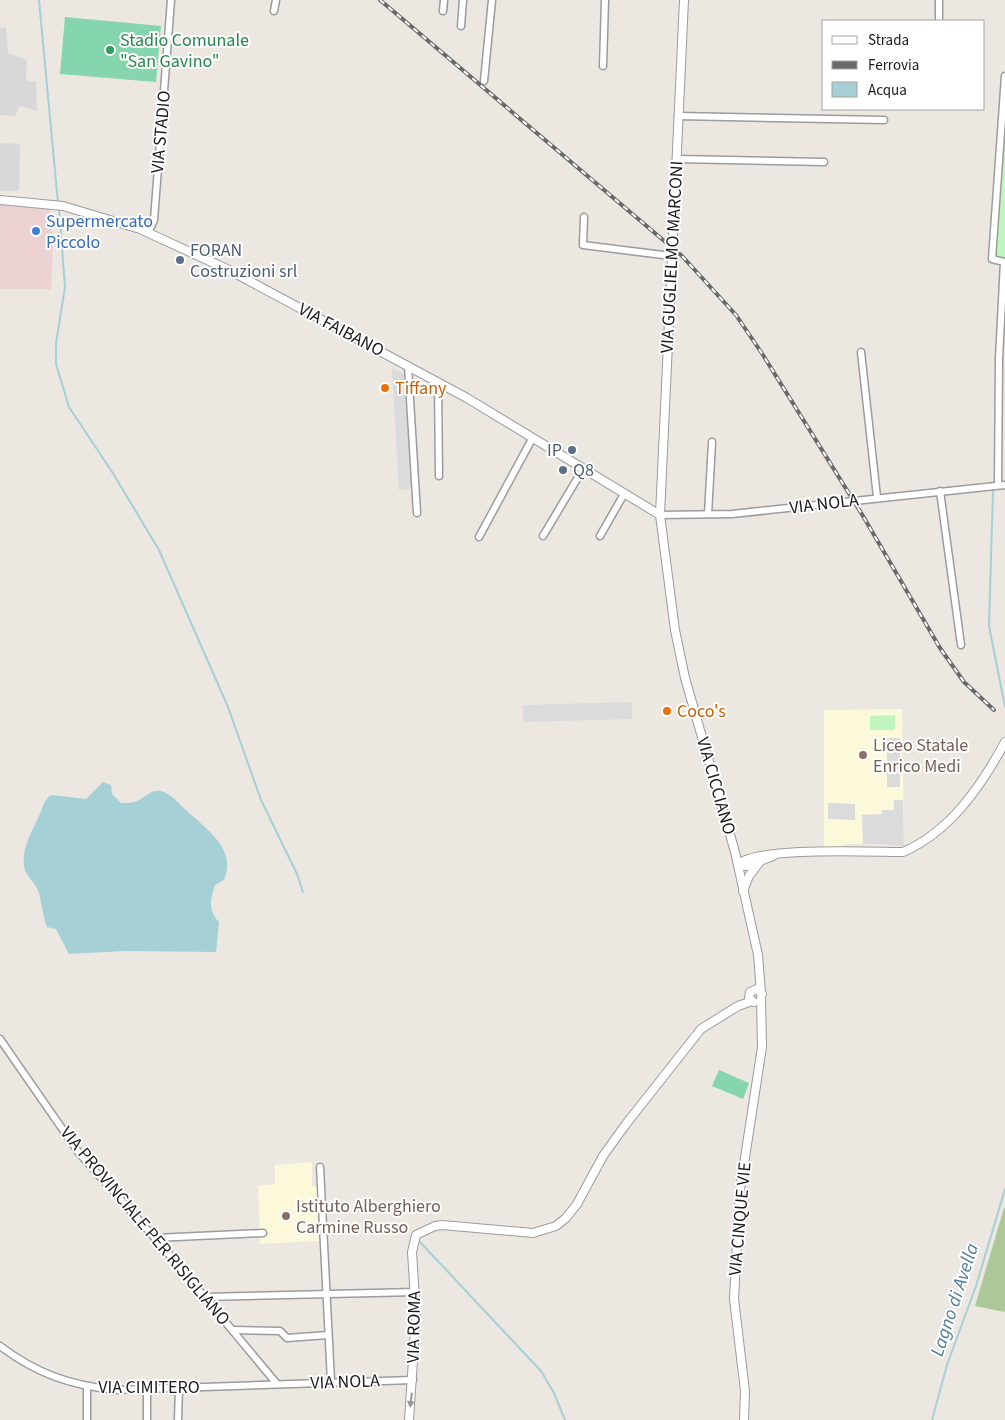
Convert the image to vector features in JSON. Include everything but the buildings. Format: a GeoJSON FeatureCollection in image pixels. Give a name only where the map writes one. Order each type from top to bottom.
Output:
{"type":"FeatureCollection","features":[{"type":"Feature","properties":{"kind":"street","name":"VIA STADIO"},"geometry":{"type":"LineString","coordinates":[[148,233],[154,220],[171,0]]}},
{"type":"Feature","properties":{"kind":"street"},"geometry":{"type":"LineString","coordinates":[[274,10],[276,0]]}},
{"type":"Feature","properties":{"kind":"street"},"geometry":{"type":"LineString","coordinates":[[443,11],[444,0]]}},
{"type":"Feature","properties":{"kind":"street"},"geometry":{"type":"LineString","coordinates":[[461,26],[463,0]]}},
{"type":"Feature","properties":{"kind":"street"},"geometry":{"type":"LineString","coordinates":[[484,81],[492,0]]}},
{"type":"Feature","properties":{"kind":"street"},"geometry":{"type":"LineString","coordinates":[[603,66],[605,0]]}},
{"type":"Feature","properties":{"kind":"street","name":"VIA GUGLIELMO MARCONI"},"geometry":{"type":"LineString","coordinates":[[660,515],[684,0]]}},
{"type":"Feature","properties":{"kind":"street"},"geometry":{"type":"LineString","coordinates":[[939,0],[939,20]]}},
{"type":"Feature","properties":{"kind":"street"},"geometry":{"type":"LineString","coordinates":[[1000,485],[999,358],[1005,262],[992,259],[1005,76]]}},
{"type":"Feature","properties":{"kind":"street"},"geometry":{"type":"LineString","coordinates":[[678,116],[884,120]]}},
{"type":"Feature","properties":{"kind":"street"},"geometry":{"type":"LineString","coordinates":[[677,159],[824,162]]}},
{"type":"Feature","properties":{"kind":"street","name":"VIA FAIBANO"},"geometry":{"type":"LineString","coordinates":[[0,200],[63,206],[148,233],[229,270],[438,382],[660,515]]}},
{"type":"Feature","properties":{"kind":"street"},"geometry":{"type":"LineString","coordinates":[[584,217],[583,245],[671,256]]}},
{"type":"Feature","properties":{"kind":"street"},"geometry":{"type":"LineString","coordinates":[[861,352],[877,497]]}},
{"type":"Feature","properties":{"kind":"street"},"geometry":{"type":"LineString","coordinates":[[408,366],[417,513]]}},
{"type":"Feature","properties":{"kind":"street"},"geometry":{"type":"LineString","coordinates":[[438,382],[438,476]]}},
{"type":"Feature","properties":{"kind":"street"},"geometry":{"type":"LineString","coordinates":[[479,537],[532,439]]}},
{"type":"Feature","properties":{"kind":"street"},"geometry":{"type":"LineString","coordinates":[[708,514],[712,442]]}},
{"type":"Feature","properties":{"kind":"street"},"geometry":{"type":"LineString","coordinates":[[544,536],[583,469]]}},
{"type":"Feature","properties":{"kind":"street","name":"VIA NOLA"},"geometry":{"type":"LineString","coordinates":[[660,515],[769,511],[877,497],[1000,485]]}},
{"type":"Feature","properties":{"kind":"street"},"geometry":{"type":"LineString","coordinates":[[940,491],[961,645]]}},
{"type":"Feature","properties":{"kind":"street"},"geometry":{"type":"LineString","coordinates":[[600,536],[624,494]]}},
{"type":"Feature","properties":{"kind":"street","name":"VIA CICCIANO"},"geometry":{"type":"LineString","coordinates":[[660,515],[674,630],[685,678],[735,852],[743,894],[755,940],[759,969],[755,996]]}},
{"type":"Feature","properties":{"kind":"street"},"geometry":{"type":"LineString","coordinates":[[738,865],[747,866],[758,859],[781,852],[903,852],[919,845],[951,818],[988,773],[1005,742]]}},
{"type":"Feature","properties":{"kind":"street"},"geometry":{"type":"LineString","coordinates":[[735,852],[758,859]]}},
{"type":"Feature","properties":{"kind":"street"},"geometry":{"type":"LineString","coordinates":[[743,894],[749,876],[758,859]]}},
{"type":"Feature","properties":{"kind":"street","name":"VIA ROMA"},"geometry":{"type":"LineString","coordinates":[[409,1420],[413,1380],[416,1292],[412,1252],[416,1235],[435,1226],[442,1225],[533,1233],[556,1226],[566,1218],[577,1204],[603,1156],[626,1124],[701,1029],[755,996]]}},
{"type":"Feature","properties":{"kind":"street","name":"VIA CINQUE VIE"},"geometry":{"type":"LineString","coordinates":[[744,1420],[745,1391],[734,1299],[740,1190],[762,1048],[761,1018],[755,996]]}},
{"type":"Feature","properties":{"kind":"street","name":"VIA PROVINCIALE PER RISIGLIANO"},"geometry":{"type":"LineString","coordinates":[[0,1040],[79,1153],[155,1238],[277,1384]]}},
{"type":"Feature","properties":{"kind":"street"},"geometry":{"type":"LineString","coordinates":[[320,1167],[331,1381]]}},
{"type":"Feature","properties":{"kind":"street"},"geometry":{"type":"LineString","coordinates":[[155,1238],[263,1233]]}},
{"type":"Feature","properties":{"kind":"street"},"geometry":{"type":"LineString","coordinates":[[204,1296],[416,1292]]}},
{"type":"Feature","properties":{"kind":"street"},"geometry":{"type":"LineString","coordinates":[[233,1330],[280,1331],[286,1338],[328,1335]]}},
{"type":"Feature","properties":{"kind":"street","name":"VIA CIMITERO"},"geometry":{"type":"LineString","coordinates":[[0,1346],[15,1357],[48,1375],[87,1387],[116,1390],[147,1390],[277,1384]]}},
{"type":"Feature","properties":{"kind":"street","name":"VIA NOLA"},"geometry":{"type":"LineString","coordinates":[[277,1384],[413,1380]]}},
{"type":"Feature","properties":{"kind":"street"},"geometry":{"type":"LineString","coordinates":[[87,1387],[87,1420]]}},
{"type":"Feature","properties":{"kind":"street"},"geometry":{"type":"LineString","coordinates":[[178,1420],[179,1388]]}},
{"type":"Feature","properties":{"kind":"street"},"geometry":{"type":"LineString","coordinates":[[146,1420],[147,1390]]}},
{"type":"Feature","properties":{"kind":"shaded area"},"geometry":{"type":"Polygon","coordinates":[[[6,27],[8,53],[27,60],[26,80],[36,82],[37,111],[20,106],[15,116],[0,115],[0,28],[6,27]]]}},
{"type":"Feature","properties":{"kind":"shaded area"},"geometry":{"type":"Polygon","coordinates":[[[0,143],[20,144],[19,191],[0,191],[0,143]]]}},
{"type":"Feature","properties":{"kind":"shaded area"},"geometry":{"type":"Polygon","coordinates":[[[0,203],[50,207],[53,247],[51,289],[0,289],[0,203]]]}},
{"type":"Feature","properties":{"kind":"shaded area"},"geometry":{"type":"Polygon","coordinates":[[[392,368],[405,374],[412,489],[399,490],[392,368]]]}},
{"type":"Feature","properties":{"kind":"shaded area"},"geometry":{"type":"Polygon","coordinates":[[[632,702],[632,719],[523,722],[523,705],[632,702]]]}},
{"type":"Feature","properties":{"kind":"shaded area","name":"Liceo Statale Enrico Medi"},"geometry":{"type":"Polygon","coordinates":[[[902,709],[904,847],[883,844],[846,844],[835,849],[824,848],[824,710],[902,709]]]}},
{"type":"Feature","properties":{"kind":"shaded area"},"geometry":{"type":"Polygon","coordinates":[[[887,738],[900,738],[900,787],[887,787],[887,738]]]}},
{"type":"Feature","properties":{"kind":"shaded area"},"geometry":{"type":"Polygon","coordinates":[[[894,800],[903,800],[904,847],[863,844],[862,815],[882,814],[882,810],[894,810],[894,800]]]}},
{"type":"Feature","properties":{"kind":"shaded area"},"geometry":{"type":"Polygon","coordinates":[[[828,803],[855,804],[855,820],[828,819],[828,803]]]}},
{"type":"Feature","properties":{"kind":"shaded area"},"geometry":{"type":"Polygon","coordinates":[[[312,1162],[312,1187],[318,1186],[319,1241],[260,1244],[258,1186],[275,1184],[275,1165],[312,1162]]]}},
{"type":"Feature","properties":{"kind":"green space","name":"Stadio Comunale \"San Gavino\""},"geometry":{"type":"Polygon","coordinates":[[[65,17],[161,26],[156,82],[60,74],[65,17]]]}},
{"type":"Feature","properties":{"kind":"green space"},"geometry":{"type":"Polygon","coordinates":[[[1005,132],[1005,258],[995,257],[1005,132]]]}},
{"type":"Feature","properties":{"kind":"green space"},"geometry":{"type":"Polygon","coordinates":[[[895,715],[895,730],[870,730],[870,716],[895,715]]]}},
{"type":"Feature","properties":{"kind":"green space"},"geometry":{"type":"Polygon","coordinates":[[[719,1070],[749,1083],[743,1099],[712,1086],[719,1070]]]}},
{"type":"Feature","properties":{"kind":"green space"},"geometry":{"type":"Polygon","coordinates":[[[1005,1208],[1005,1312],[975,1306],[1005,1208]]]}},
{"type":"Feature","properties":{"kind":"water"},"geometry":{"type":"Polygon","coordinates":[[[103,782],[111,785],[112,794],[121,803],[137,801],[154,791],[165,792],[204,826],[224,850],[227,859],[227,869],[224,880],[215,885],[211,900],[213,913],[219,922],[216,952],[125,951],[69,954],[56,929],[47,927],[38,890],[25,870],[24,856],[29,836],[44,803],[51,795],[86,799],[103,782]]]}},
{"type":"Feature","properties":{"kind":"waterway"},"geometry":{"type":"LineString","coordinates":[[39,0],[58,203]]}},
{"type":"Feature","properties":{"kind":"waterway"},"geometry":{"type":"LineString","coordinates":[[59,208],[65,287],[56,343],[56,364],[69,407],[114,475],[159,550],[228,707],[261,800],[297,874],[303,892]]}},
{"type":"Feature","properties":{"kind":"waterway"},"geometry":{"type":"LineString","coordinates":[[993,490],[989,626],[1005,707]]}},
{"type":"Feature","properties":{"kind":"waterway","name":"Lagno di Avella"},"geometry":{"type":"LineString","coordinates":[[932,1420],[947,1365],[976,1286],[1005,1189]]}},
{"type":"Feature","properties":{"kind":"waterway"},"geometry":{"type":"LineString","coordinates":[[420,1242],[541,1371],[554,1393],[565,1420]]}},
{"type":"Feature","properties":{"kind":"railway"},"geometry":{"type":"LineString","coordinates":[[380,0],[682,256],[736,315],[863,516],[940,648],[964,682],[994,710]]}},
{"type":"Feature","properties":{"kind":"place","name":"Stadio Comunale \"San Gavino\""},"geometry":{"type":"Point","coordinates":[110,50]}},
{"type":"Feature","properties":{"kind":"place","name":"Supermercato Piccolo"},"geometry":{"type":"Point","coordinates":[36,231]}},
{"type":"Feature","properties":{"kind":"place","name":"FORAN Costruzioni srl"},"geometry":{"type":"Point","coordinates":[180,260]}},
{"type":"Feature","properties":{"kind":"place","name":"Tiffany"},"geometry":{"type":"Point","coordinates":[385,388]}},
{"type":"Feature","properties":{"kind":"place","name":"IP"},"geometry":{"type":"Point","coordinates":[572,450]}},
{"type":"Feature","properties":{"kind":"place","name":"Q8"},"geometry":{"type":"Point","coordinates":[563,470]}},
{"type":"Feature","properties":{"kind":"place","name":"Coco's"},"geometry":{"type":"Point","coordinates":[667,711]}},
{"type":"Feature","properties":{"kind":"place","name":"Liceo Statale Enrico Medi"},"geometry":{"type":"Point","coordinates":[863,755]}},
{"type":"Feature","properties":{"kind":"place","name":"Istituto Alberghiero Carmine Russo"},"geometry":{"type":"Point","coordinates":[286,1216]}}]}
